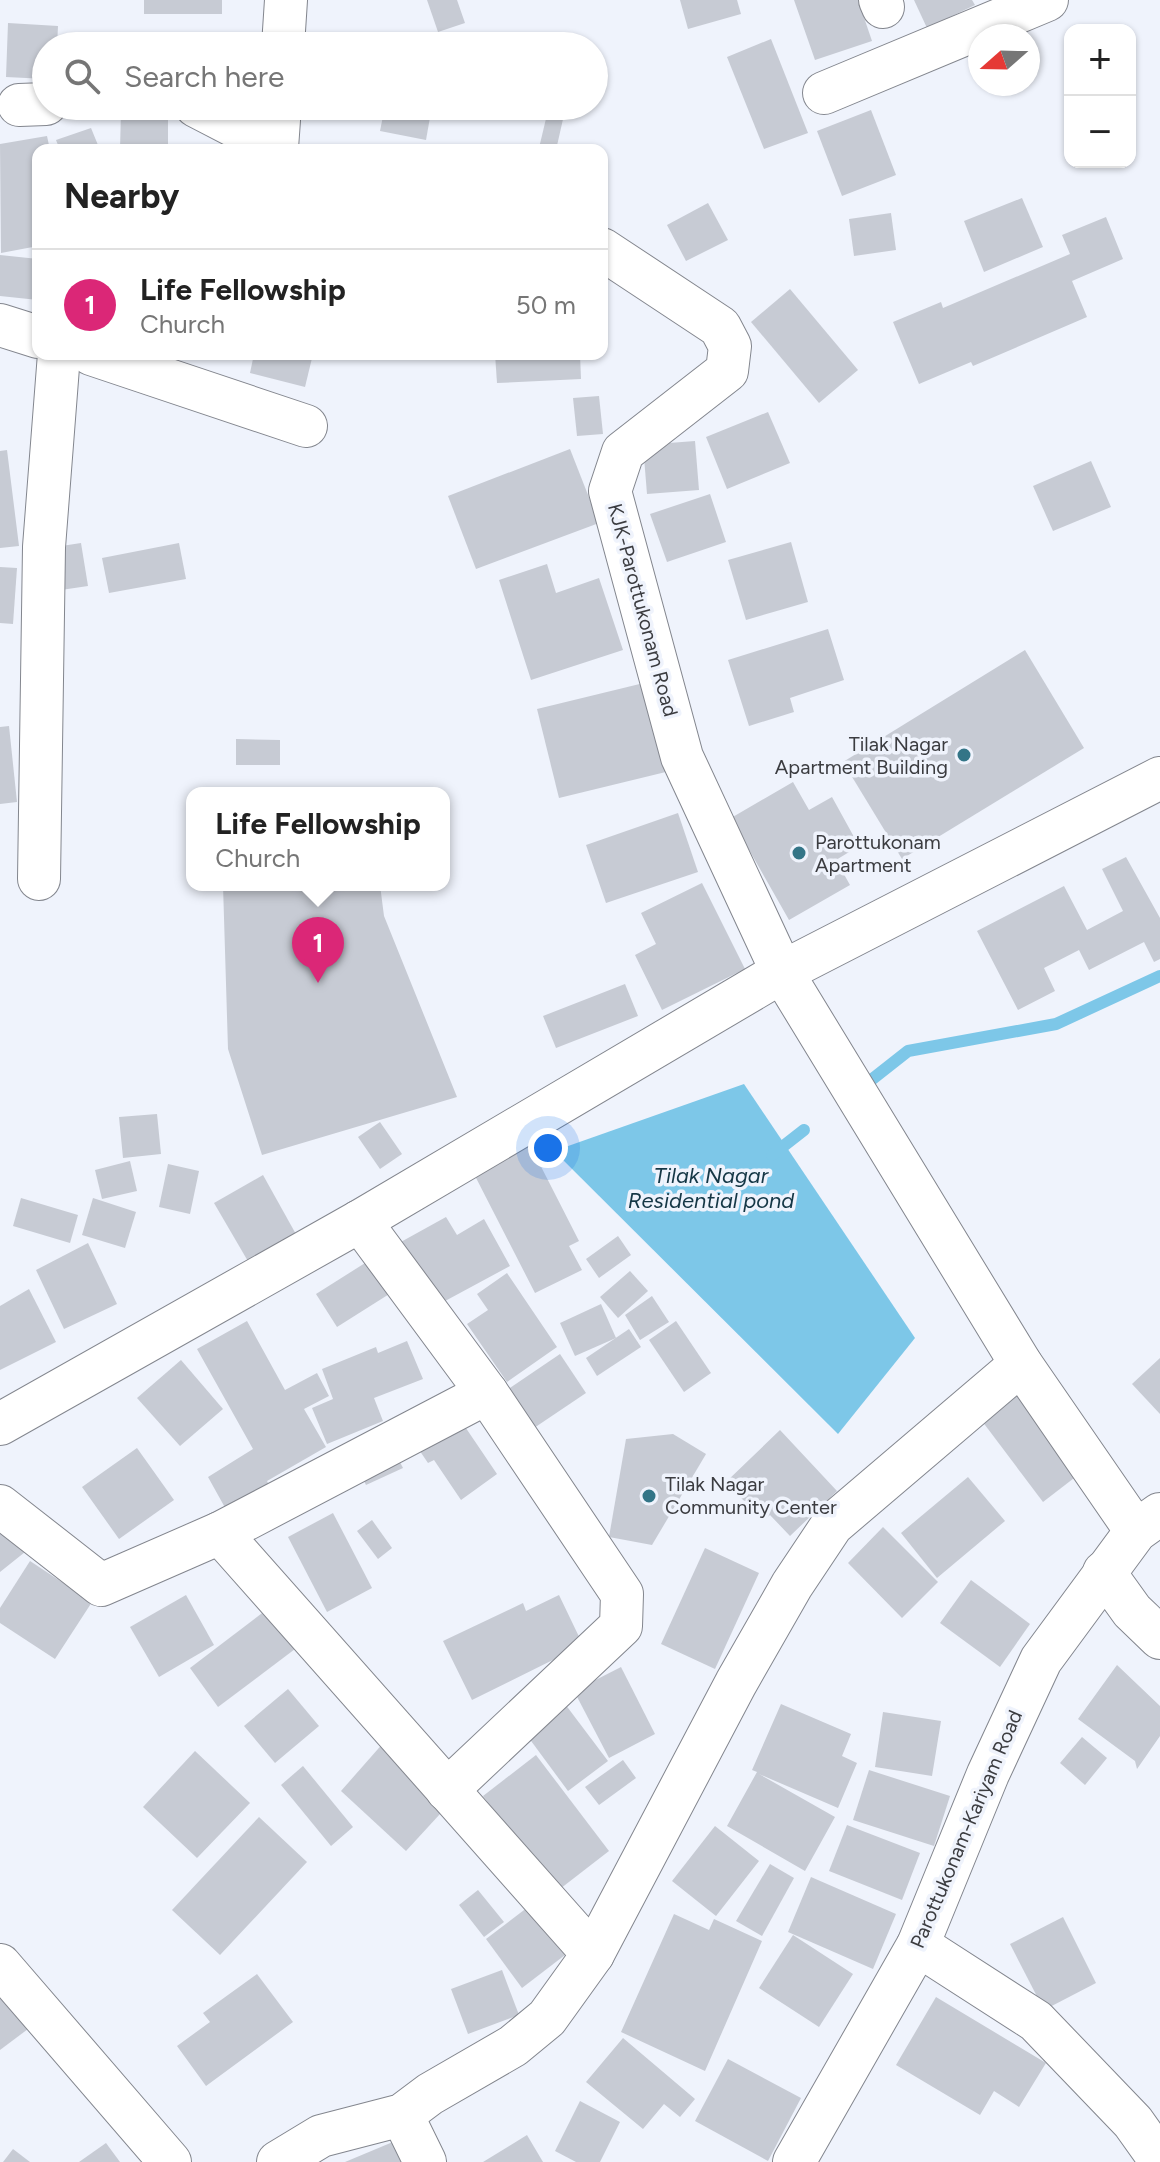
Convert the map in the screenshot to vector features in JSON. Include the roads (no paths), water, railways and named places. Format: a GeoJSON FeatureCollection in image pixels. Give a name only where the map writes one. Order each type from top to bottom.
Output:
{"type":"FeatureCollection","features":[{"type":"Feature","properties":{"kind":"street"},"geometry":{"type":"LineString","coordinates":[[284,32],[286,0]]}},
{"type":"Feature","properties":{"kind":"street"},"geometry":{"type":"LineString","coordinates":[[824,93],[1047,0]]}},
{"type":"Feature","properties":{"kind":"street"},"geometry":{"type":"LineString","coordinates":[[223,120],[269,144]]}},
{"type":"Feature","properties":{"kind":"street"},"geometry":{"type":"LineString","coordinates":[[279,144],[280,120]]}},
{"type":"Feature","properties":{"kind":"street","name":"KJK-Parottukonam Road"},"geometry":{"type":"LineString","coordinates":[[608,253],[720,327],[730,346],[727,371],[623,452],[610,491],[682,757],[782,972],[1021,1364],[1148,1523]]}},
{"type":"Feature","properties":{"kind":"street"},"geometry":{"type":"LineString","coordinates":[[0,325],[32,335]]}},
{"type":"Feature","properties":{"kind":"street"},"geometry":{"type":"LineString","coordinates":[[39,879],[44,547],[59,360]]}},
{"type":"Feature","properties":{"kind":"street"},"geometry":{"type":"LineString","coordinates":[[109,360],[306,426]]}},
{"type":"Feature","properties":{"kind":"street"},"geometry":{"type":"LineString","coordinates":[[0,1424],[360,1221],[782,972],[1160,778]]}},
{"type":"Feature","properties":{"kind":"street"},"geometry":{"type":"LineString","coordinates":[[360,1221],[487,1393],[622,1594],[621,1626],[447,1790]]}},
{"type":"Feature","properties":{"kind":"street"},"geometry":{"type":"LineString","coordinates":[[278,2162],[321,2136],[402,2115],[430,2094],[513,2046],[547,2018],[593,1954],[736,1683],[792,1585],[832,1525],[1021,1364]]}},
{"type":"Feature","properties":{"kind":"street"},"geometry":{"type":"LineString","coordinates":[[0,1506],[101,1585],[220,1533],[487,1393]]}},
{"type":"Feature","properties":{"kind":"street","name":"Parottukonam-Kariyam Road"},"geometry":{"type":"LineString","coordinates":[[794,2162],[918,1945],[988,1774],[1041,1660],[1104,1572],[1148,1523]]}},
{"type":"Feature","properties":{"kind":"street"},"geometry":{"type":"LineString","coordinates":[[220,1533],[593,1954]]}},
{"type":"Feature","properties":{"kind":"street"},"geometry":{"type":"LineString","coordinates":[[1104,1572],[1132,1611],[1160,1638]]}},
{"type":"Feature","properties":{"kind":"street"},"geometry":{"type":"LineString","coordinates":[[918,1945],[1036,2021],[1133,2122],[1160,2160]]}},
{"type":"Feature","properties":{"kind":"street"},"geometry":{"type":"LineString","coordinates":[[0,1965],[170,2162]]}},
{"type":"Feature","properties":{"kind":"street"},"geometry":{"type":"LineString","coordinates":[[402,2115],[425,2162]]}},
{"type":"Feature","properties":{"kind":"water","name":"Tilak Nagar Residential pond"},"geometry":{"type":"Polygon","coordinates":[[[744,1084],[915,1338],[838,1434],[554,1151],[744,1084]]]}},
{"type":"Feature","properties":{"kind":"waterway"},"geometry":{"type":"LineString","coordinates":[[861,1088],[908,1051],[1056,1024],[1160,976]]}},
{"type":"Feature","properties":{"kind":"waterway"},"geometry":{"type":"LineString","coordinates":[[772,1155],[804,1130]]}},
{"type":"Feature","properties":{"kind":"place","name":"Tilak Nagar Apartment Building"},"geometry":{"type":"Point","coordinates":[964,755]}},
{"type":"Feature","properties":{"kind":"place","name":"Parottukonam Apartment"},"geometry":{"type":"Point","coordinates":[799,853]}},
{"type":"Feature","properties":{"kind":"place","name":"Life Fellowship"},"geometry":{"type":"Point","coordinates":[318,983]}},
{"type":"Feature","properties":{"kind":"place","name":"Tilak Nagar Community Center"},"geometry":{"type":"Point","coordinates":[649,1496]}}]}
